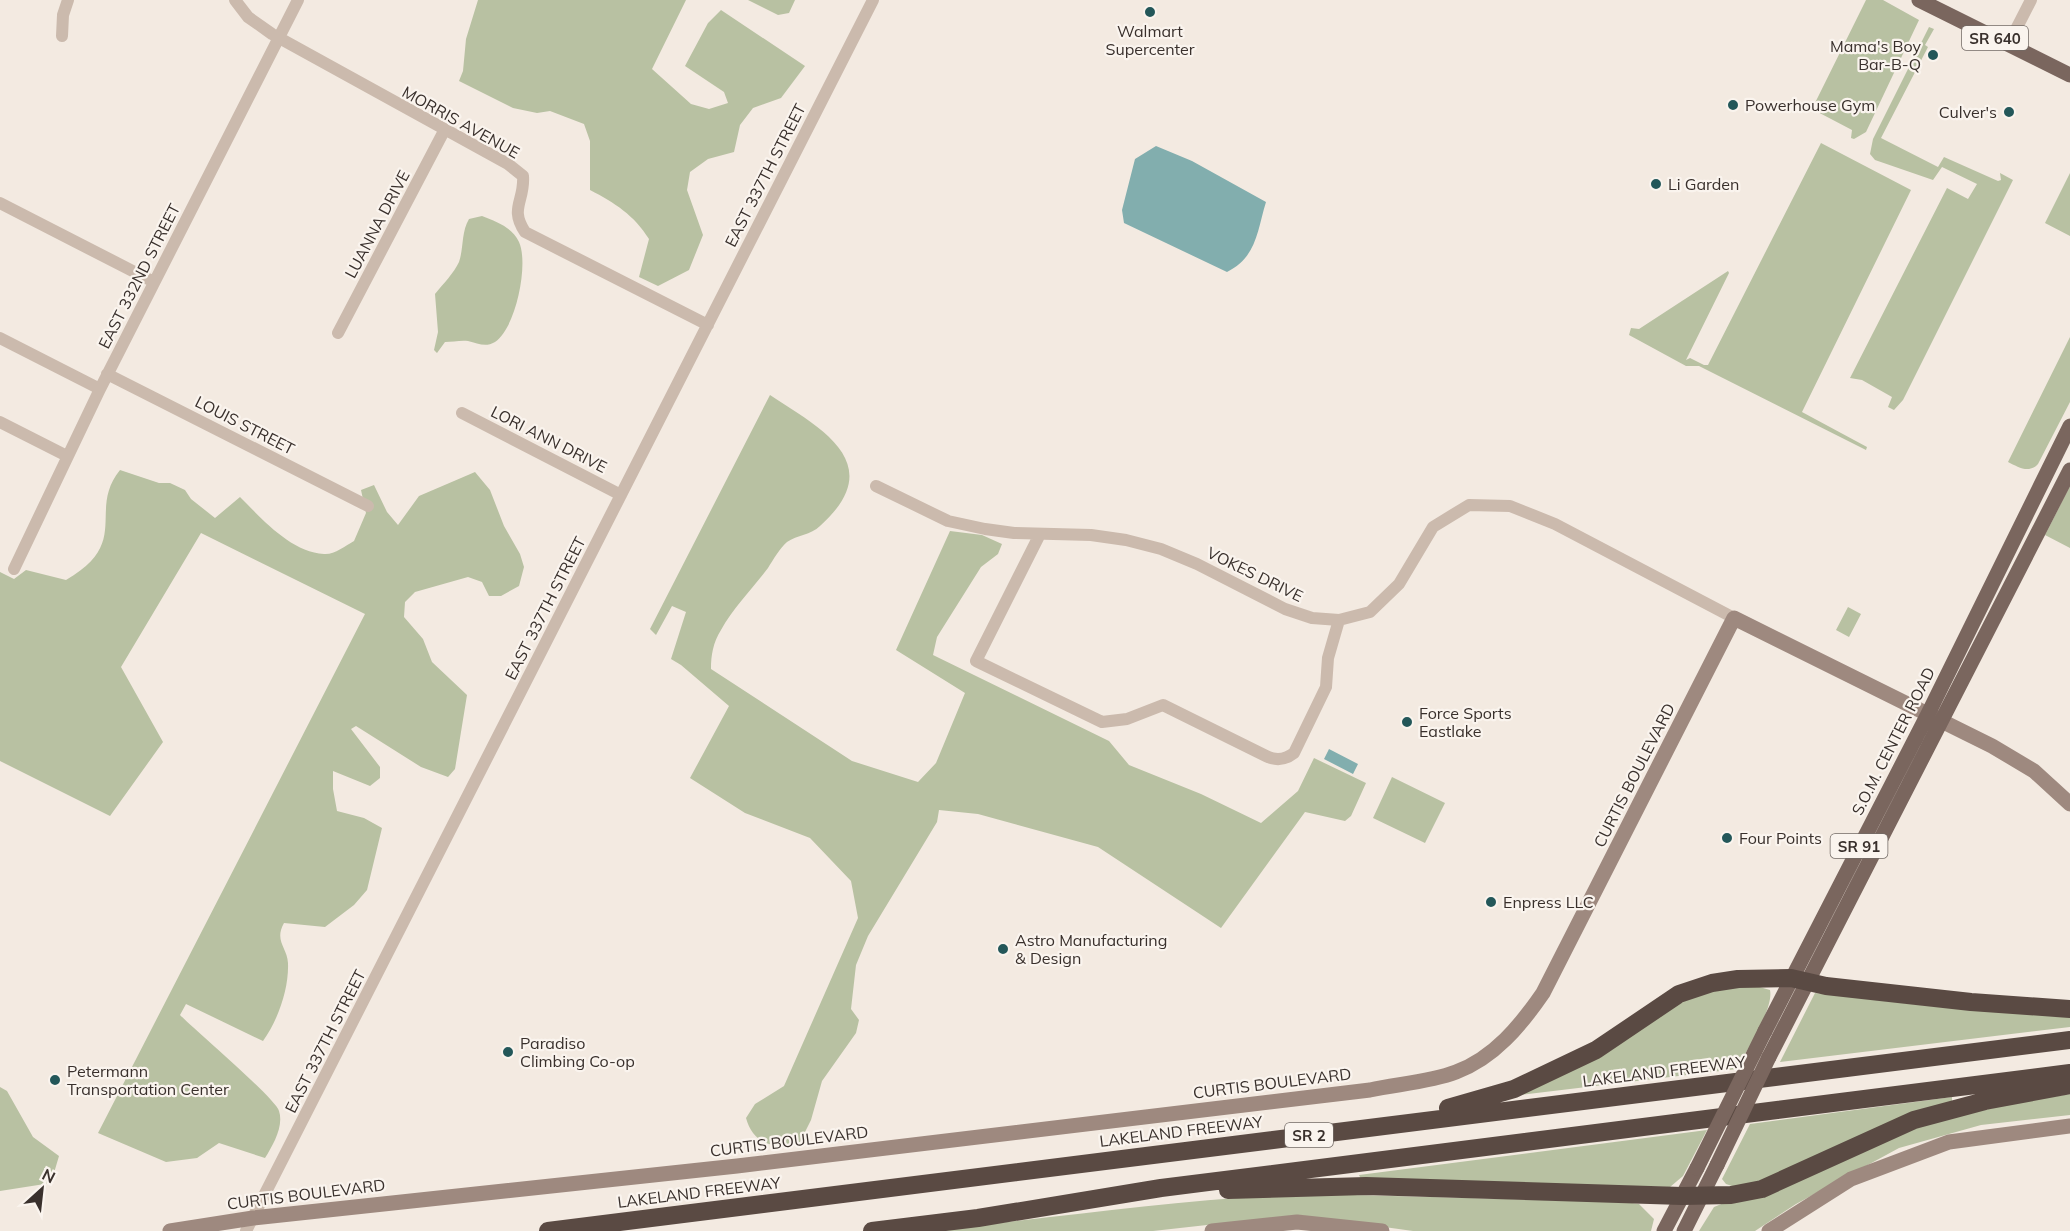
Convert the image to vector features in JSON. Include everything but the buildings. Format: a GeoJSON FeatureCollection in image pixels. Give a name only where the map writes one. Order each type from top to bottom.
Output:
{"type":"FeatureCollection","features":[{"type":"Feature","properties":{"kind":"highway"},"geometry":{"type":"LineString","coordinates":[[1389,1125],[1514,1089],[1596,1050],[1662,1004],[1698,986],[1738,979],[1799,980],[1826,986],[1971,1002],[2070,1009]]}},
{"type":"Feature","properties":{"kind":"highway","name":"LAKELAND FREEWAY"},"geometry":{"type":"LineString","coordinates":[[548,1231],[2070,1040]]}},
{"type":"Feature","properties":{"kind":"highway","name":"SR 2"},"geometry":{"type":"LineString","coordinates":[[872,1231],[978,1218],[1161,1188],[2070,1073]]}},
{"type":"Feature","properties":{"kind":"highway"},"geometry":{"type":"LineString","coordinates":[[1161,1188],[1213,1191],[1366,1186],[1731,1196],[1762,1189],[1914,1120],[1985,1101],[2070,1085]]}},
{"type":"Feature","properties":{"kind":"main road","name":"SR 640"},"geometry":{"type":"LineString","coordinates":[[1919,0],[2070,75]]}},
{"type":"Feature","properties":{"kind":"main road","name":"S.O.M. CENTER ROAD"},"geometry":{"type":"LineString","coordinates":[[1934,718],[2070,426]]}},
{"type":"Feature","properties":{"kind":"main road","name":"S.O.M. CENTER ROAD"},"geometry":{"type":"LineString","coordinates":[[1664,1231],[1765,1031],[1799,980],[1934,718],[2070,470]]}},
{"type":"Feature","properties":{"kind":"main road","name":"S.O.M. CENTER ROAD"},"geometry":{"type":"LineString","coordinates":[[1684,1231],[1784,1028],[1799,980]]}},
{"type":"Feature","properties":{"kind":"street"},"geometry":{"type":"LineString","coordinates":[[62,36],[63,15],[68,0]]}},
{"type":"Feature","properties":{"kind":"street","name":"MORRIS AVENUE"},"geometry":{"type":"LineString","coordinates":[[235,0],[249,17],[279,38],[444,131],[508,164],[523,176],[524,188],[517,208],[518,220],[525,231],[708,325]]}},
{"type":"Feature","properties":{"kind":"street","name":"EAST 332ND STREET"},"geometry":{"type":"LineString","coordinates":[[14,569],[107,374],[298,0]]}},
{"type":"Feature","properties":{"kind":"street","name":"EAST 337TH STREET"},"geometry":{"type":"LineString","coordinates":[[250,1224],[873,0]]}},
{"type":"Feature","properties":{"kind":"street"},"geometry":{"type":"LineString","coordinates":[[2008,45],[2031,0]]}},
{"type":"Feature","properties":{"kind":"street","name":"LUANNA DRIVE"},"geometry":{"type":"LineString","coordinates":[[338,333],[444,131]]}},
{"type":"Feature","properties":{"kind":"street"},"geometry":{"type":"LineString","coordinates":[[0,202],[154,282]]}},
{"type":"Feature","properties":{"kind":"street"},"geometry":{"type":"LineString","coordinates":[[0,338],[100,389]]}},
{"type":"Feature","properties":{"kind":"street","name":"LOUIS STREET"},"geometry":{"type":"LineString","coordinates":[[107,374],[368,506]]}},
{"type":"Feature","properties":{"kind":"street","name":"LORI ANN DRIVE"},"geometry":{"type":"LineString","coordinates":[[462,413],[621,495]]}},
{"type":"Feature","properties":{"kind":"street"},"geometry":{"type":"LineString","coordinates":[[0,422],[67,456]]}},
{"type":"Feature","properties":{"kind":"street","name":"VOKES DRIVE"},"geometry":{"type":"LineString","coordinates":[[876,486],[948,521],[997,531],[1091,535],[1126,540],[1161,549],[1292,612],[1312,618],[1339,620],[1370,612],[1399,584],[1432,527],[1469,505],[1510,506],[1555,524],[1734,618]]}},
{"type":"Feature","properties":{"kind":"street"},"geometry":{"type":"LineString","coordinates":[[1040,534],[976,661],[1102,722],[1126,719],[1163,705],[1266,756],[1275,759],[1287,757],[1294,753],[1326,687],[1328,658],[1339,620]]}},
{"type":"Feature","properties":{"kind":"street"},"geometry":{"type":"LineString","coordinates":[[1734,618],[2018,761],[2034,771],[2070,804]]}},
{"type":"Feature","properties":{"kind":"street","name":"CURTIS BOULEVARD"},"geometry":{"type":"LineString","coordinates":[[170,1231],[250,1224],[1370,1090],[1456,1072],[1486,1055],[1518,1029],[1543,993],[1734,618]]}},
{"type":"Feature","properties":{"kind":"street"},"geometry":{"type":"LineString","coordinates":[[1769,1231],[1851,1179],[1949,1142],[2070,1126]]}},
{"type":"Feature","properties":{"kind":"street"},"geometry":{"type":"LineString","coordinates":[[1212,1231],[1297,1222],[1352,1226],[1382,1231]]}},
{"type":"Feature","properties":{"kind":"green space"},"geometry":{"type":"Polygon","coordinates":[[[478,0],[686,0],[652,69],[691,104],[709,109],[728,103],[724,92],[685,66],[708,23],[721,10],[805,66],[781,98],[753,108],[740,125],[734,152],[708,159],[690,172],[687,190],[703,235],[689,270],[658,286],[639,277],[649,239],[623,210],[590,190],[590,141],[584,124],[550,111],[537,113],[513,108],[459,81],[463,71],[466,39],[478,0]]]}},
{"type":"Feature","properties":{"kind":"green space"},"geometry":{"type":"Polygon","coordinates":[[[748,0],[795,0],[789,13],[778,15],[748,0]]]}},
{"type":"Feature","properties":{"kind":"green space"},"geometry":{"type":"Polygon","coordinates":[[[1866,0],[1883,0],[1919,20],[1866,132],[1854,139],[1851,138],[1852,130],[1812,109],[1866,0]]]}},
{"type":"Feature","properties":{"kind":"green space"},"geometry":{"type":"Polygon","coordinates":[[[1929,27],[1934,29],[1925,45],[1928,47],[1881,138],[1938,167],[1944,157],[1998,181],[2001,180],[2000,173],[2013,180],[1903,400],[1894,410],[1888,407],[1892,397],[1862,380],[1850,378],[1947,188],[1968,199],[1977,184],[1942,167],[1933,180],[1875,160],[1870,154],[1873,139],[1929,27]]]}},
{"type":"Feature","properties":{"kind":"green space"},"geometry":{"type":"Polygon","coordinates":[[[1821,143],[1911,190],[1802,412],[1867,447],[1866,450],[1699,366],[1686,366],[1629,335],[1631,328],[1639,329],[1728,271],[1686,360],[1690,358],[1708,365],[1821,143]]]}},
{"type":"Feature","properties":{"kind":"green space"},"geometry":{"type":"Polygon","coordinates":[[[2070,173],[2070,236],[2045,223],[2070,173]]]}},
{"type":"Feature","properties":{"kind":"green space"},"geometry":{"type":"Polygon","coordinates":[[[482,216],[508,229],[519,242],[522,265],[519,295],[509,324],[495,342],[485,345],[465,341],[445,342],[437,353],[434,350],[438,332],[435,294],[459,262],[469,219],[482,216]]]}},
{"type":"Feature","properties":{"kind":"green space"},"geometry":{"type":"Polygon","coordinates":[[[2070,337],[2070,402],[2035,467],[2027,469],[2008,462],[2070,337]]]}},
{"type":"Feature","properties":{"kind":"green space"},"geometry":{"type":"Polygon","coordinates":[[[770,395],[827,435],[840,450],[848,466],[849,484],[840,504],[820,526],[784,545],[731,614],[716,640],[711,669],[852,761],[918,782],[936,763],[965,693],[896,650],[950,531],[982,535],[1002,544],[998,554],[981,567],[937,637],[933,655],[1109,741],[1129,765],[1201,794],[1261,823],[1298,791],[1314,758],[1366,783],[1351,816],[1345,821],[1305,812],[1221,928],[1098,847],[978,814],[939,810],[937,822],[868,936],[856,965],[851,1009],[859,1020],[856,1033],[822,1081],[811,1120],[800,1142],[782,1146],[766,1143],[760,1139],[749,1127],[746,1118],[755,1104],[784,1086],[858,918],[851,881],[810,838],[745,813],[690,778],[729,706],[671,659],[686,612],[672,606],[656,635],[650,629],[770,395]]]}},
{"type":"Feature","properties":{"kind":"green space"},"geometry":{"type":"Polygon","coordinates":[[[120,470],[159,483],[170,483],[185,490],[191,499],[215,518],[240,497],[289,541],[312,552],[324,554],[336,552],[354,541],[366,513],[361,490],[374,485],[387,512],[398,525],[419,496],[475,472],[490,490],[524,567],[519,586],[501,596],[489,596],[482,582],[468,577],[415,592],[405,602],[404,617],[423,639],[432,662],[467,695],[455,769],[448,777],[421,767],[356,726],[351,729],[380,767],[380,778],[370,786],[333,771],[337,811],[364,818],[382,828],[367,890],[354,905],[325,927],[284,923],[280,935],[288,963],[287,983],[278,1014],[263,1041],[186,1004],[180,1015],[250,1079],[279,1111],[279,1129],[265,1158],[219,1143],[197,1158],[166,1162],[98,1133],[365,614],[201,533],[121,667],[163,742],[110,816],[0,761],[0,572],[14,579],[26,570],[66,580],[86,566],[98,553],[103,539],[107,499],[111,485],[120,470]]]}},
{"type":"Feature","properties":{"kind":"green space"},"geometry":{"type":"Polygon","coordinates":[[[2070,486],[2070,548],[2045,535],[2070,486]]]}},
{"type":"Feature","properties":{"kind":"green space"},"geometry":{"type":"Polygon","coordinates":[[[1848,607],[1861,614],[1849,637],[1836,630],[1848,607]]]}},
{"type":"Feature","properties":{"kind":"green space"},"geometry":{"type":"Polygon","coordinates":[[[1392,777],[1445,803],[1425,843],[1373,818],[1392,777]]]}},
{"type":"Feature","properties":{"kind":"green space"},"geometry":{"type":"Polygon","coordinates":[[[1756,986],[1770,990],[1768,1008],[1737,1069],[1503,1097],[1703,989],[1756,986]]]}},
{"type":"Feature","properties":{"kind":"green space"},"geometry":{"type":"Polygon","coordinates":[[[1815,993],[1939,1007],[2070,1014],[2070,1027],[1780,1062],[1815,993]]]}},
{"type":"Feature","properties":{"kind":"green space"},"geometry":{"type":"Polygon","coordinates":[[[0,1087],[7,1091],[33,1137],[59,1156],[51,1183],[0,1191],[0,1087]]]}},
{"type":"Feature","properties":{"kind":"green space"},"geometry":{"type":"Polygon","coordinates":[[[2070,1094],[2070,1115],[1981,1125],[1899,1148],[1796,1204],[1755,1231],[1699,1231],[1714,1207],[1913,1126],[2019,1102],[2070,1094]]]}},
{"type":"Feature","properties":{"kind":"green space"},"geometry":{"type":"Polygon","coordinates":[[[1952,1097],[1952,1102],[1783,1176],[1735,1187],[1726,1184],[1722,1179],[1750,1124],[1952,1097]]]}},
{"type":"Feature","properties":{"kind":"green space"},"geometry":{"type":"Polygon","coordinates":[[[1707,1130],[1683,1176],[1670,1187],[1361,1179],[1359,1175],[1707,1130]]]}},
{"type":"Feature","properties":{"kind":"green space"},"geometry":{"type":"Polygon","coordinates":[[[1316,1194],[1625,1202],[1639,1204],[1654,1219],[1651,1231],[1413,1231],[1298,1215],[1153,1231],[915,1231],[1165,1204],[1316,1194]]]}},
{"type":"Feature","properties":{"kind":"water"},"geometry":{"type":"Polygon","coordinates":[[[1156,146],[1192,161],[1266,202],[1258,233],[1250,251],[1237,266],[1227,272],[1124,223],[1122,210],[1135,159],[1156,146]]]}},
{"type":"Feature","properties":{"kind":"water"},"geometry":{"type":"Polygon","coordinates":[[[1329,749],[1358,764],[1353,774],[1324,759],[1329,749]]]}},
{"type":"Feature","properties":{"kind":"place","name":"Walmart Supercenter"},"geometry":{"type":"Point","coordinates":[1150,12]}},
{"type":"Feature","properties":{"kind":"place","name":"Mama's Boy Bar-B-Q"},"geometry":{"type":"Point","coordinates":[1933,55]}},
{"type":"Feature","properties":{"kind":"place","name":"Powerhouse Gym"},"geometry":{"type":"Point","coordinates":[1733,105]}},
{"type":"Feature","properties":{"kind":"place","name":"Culver's"},"geometry":{"type":"Point","coordinates":[2009,112]}},
{"type":"Feature","properties":{"kind":"place","name":"Li Garden"},"geometry":{"type":"Point","coordinates":[1656,184]}},
{"type":"Feature","properties":{"kind":"place","name":"Force Sports Eastlake"},"geometry":{"type":"Point","coordinates":[1407,722]}},
{"type":"Feature","properties":{"kind":"place","name":"Four Points"},"geometry":{"type":"Point","coordinates":[1727,838]}},
{"type":"Feature","properties":{"kind":"place","name":"Enpress LLC"},"geometry":{"type":"Point","coordinates":[1491,902]}},
{"type":"Feature","properties":{"kind":"place","name":"Astro Manufacturing & Design"},"geometry":{"type":"Point","coordinates":[1003,949]}},
{"type":"Feature","properties":{"kind":"place","name":"Paradiso Climbing Co-op"},"geometry":{"type":"Point","coordinates":[508,1052]}},
{"type":"Feature","properties":{"kind":"place","name":"Petermann Transportation Center"},"geometry":{"type":"Point","coordinates":[55,1080]}}]}
